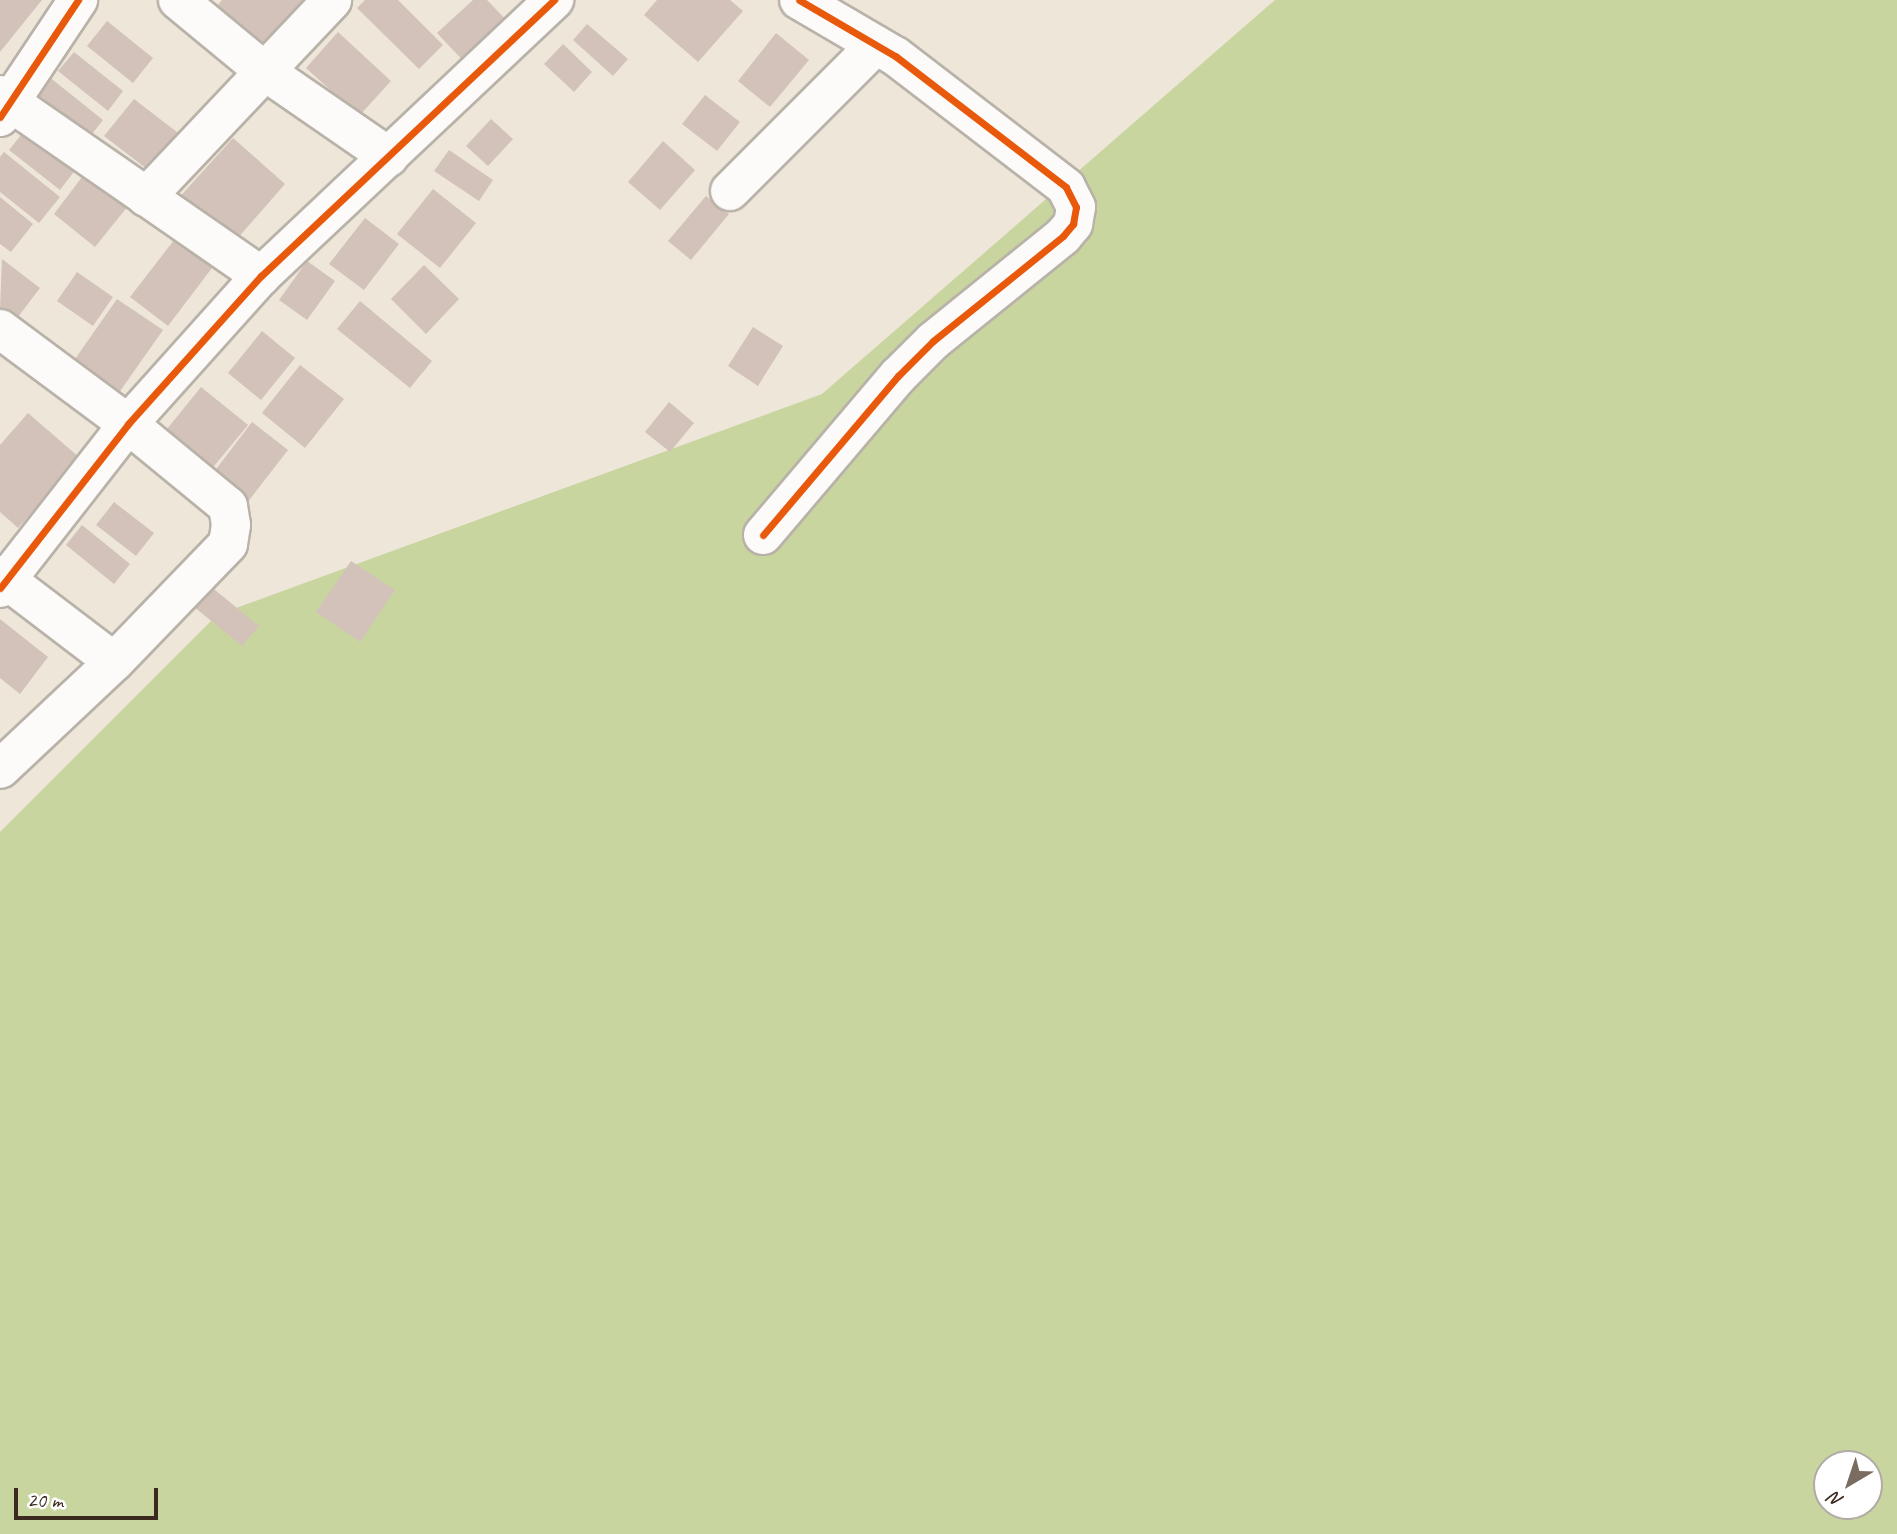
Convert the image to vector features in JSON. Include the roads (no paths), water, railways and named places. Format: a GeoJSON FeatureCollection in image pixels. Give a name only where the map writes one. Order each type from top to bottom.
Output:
{"type":"FeatureCollection","features":[{"type":"Feature","properties":{"kind":"street"},"geometry":{"type":"LineString","coordinates":[[78,0],[3,105],[146,197],[261,276]]}},
{"type":"Feature","properties":{"kind":"street"},"geometry":{"type":"LineString","coordinates":[[178,0],[263,70],[389,158]]}},
{"type":"Feature","properties":{"kind":"street"},"geometry":{"type":"LineString","coordinates":[[146,197],[263,70],[332,0]]}},
{"type":"Feature","properties":{"kind":"street"},"geometry":{"type":"LineString","coordinates":[[114,662],[3,582],[128,424],[261,276],[554,0]]}},
{"type":"Feature","properties":{"kind":"street"},"geometry":{"type":"LineString","coordinates":[[763,535],[898,376],[933,341],[1073,224],[1076,207],[1066,187],[895,56],[799,0]]}},
{"type":"Feature","properties":{"kind":"street"},"geometry":{"type":"LineString","coordinates":[[730,191],[876,45]]}},
{"type":"Feature","properties":{"kind":"street"},"geometry":{"type":"LineString","coordinates":[[0,329],[128,424],[228,506],[231,525],[228,544],[114,662],[0,769]]}}]}
